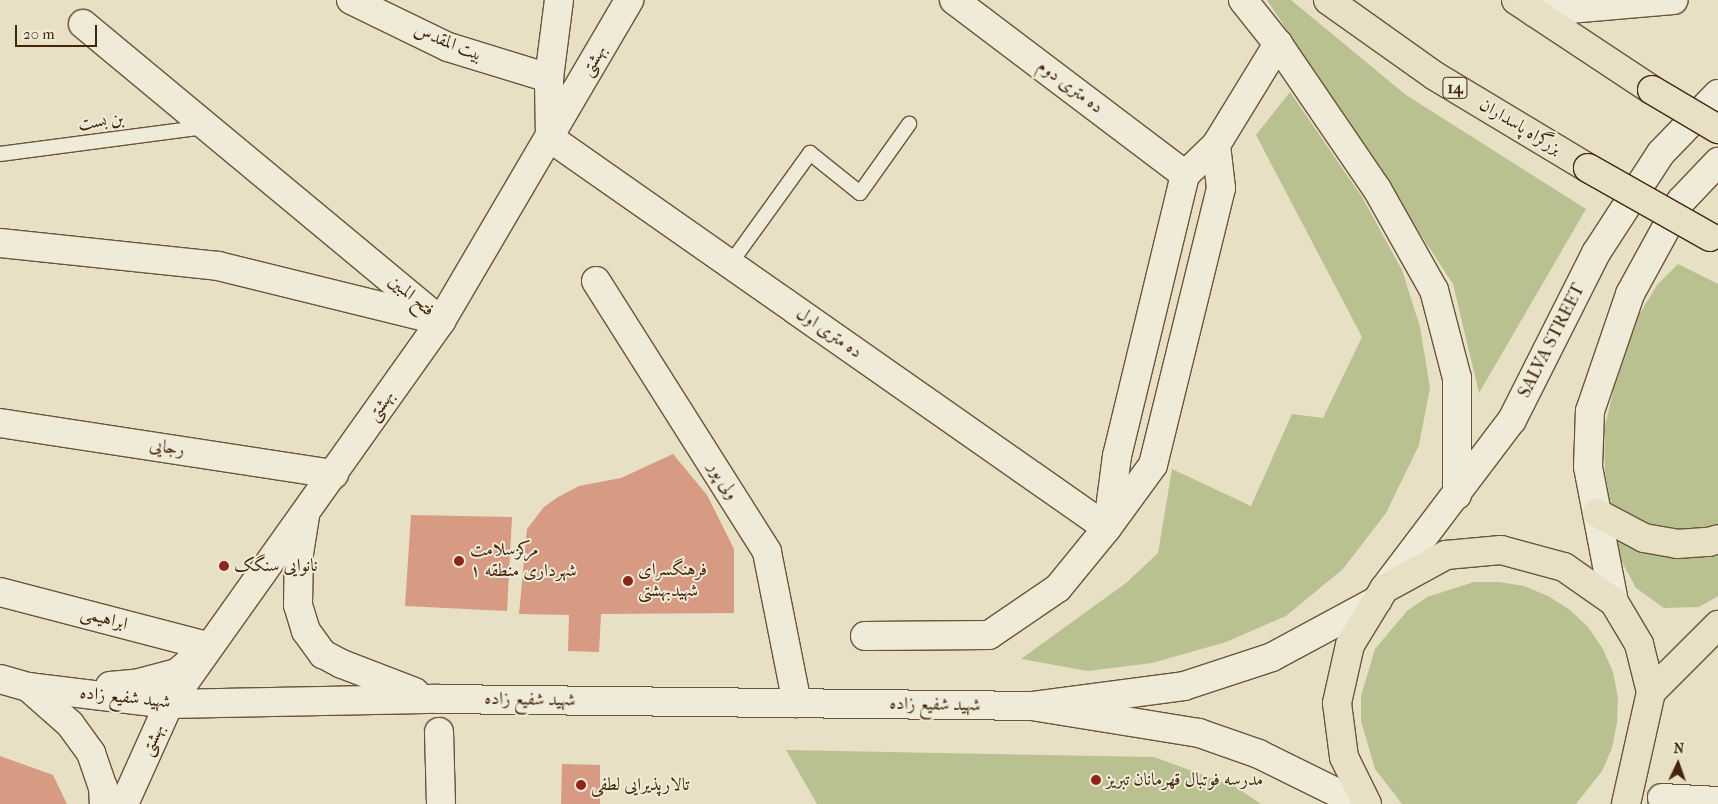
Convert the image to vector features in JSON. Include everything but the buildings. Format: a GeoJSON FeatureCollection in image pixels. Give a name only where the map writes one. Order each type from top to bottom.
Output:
{"type":"FeatureCollection","features":[{"type":"Feature","properties":{"kind":"highway","name":"بزرگراه پاسداران"},"geometry":{"type":"LineString","coordinates":[[1328,0],[1435,76],[1588,168],[1714,239]]}},
{"type":"Feature","properties":{"kind":"highway"},"geometry":{"type":"LineString","coordinates":[[1525,6],[1652,90],[1718,129]]}},
{"type":"Feature","properties":{"kind":"highway"},"geometry":{"type":"LineString","coordinates":[[1597,513],[1644,538],[1677,544],[1709,542],[1718,539]]}},
{"type":"Feature","properties":{"kind":"highway"},"geometry":{"type":"LineString","coordinates":[[1367,804],[1344,757],[1337,703],[1350,645],[1381,595],[1446,555],[1501,550],[1564,567],[1614,602],[1639,644],[1651,692],[1626,804]]}},
{"type":"Feature","properties":{"kind":"highway"},"geometry":{"type":"LineString","coordinates":[[1651,692],[1718,625]]}},
{"type":"Feature","properties":{"kind":"main road","name":"بیت المقدس"},"geometry":{"type":"LineString","coordinates":[[351,0],[448,47],[549,78]]}},
{"type":"Feature","properties":{"kind":"main road"},"geometry":{"type":"LineString","coordinates":[[550,138],[549,78],[559,0]]}},
{"type":"Feature","properties":{"kind":"main road","name":"بهشتی"},"geometry":{"type":"LineString","coordinates":[[124,804],[169,704],[208,646],[334,474],[441,321],[550,138],[629,0]]}},
{"type":"Feature","properties":{"kind":"main road","name":"ده متری دوم"},"geometry":{"type":"LineString","coordinates":[[954,0],[1185,175]]}},
{"type":"Feature","properties":{"kind":"main road"},"geometry":{"type":"LineString","coordinates":[[1243,0],[1278,44],[1377,189],[1434,290],[1457,378],[1457,495]]}},
{"type":"Feature","properties":{"kind":"main road"},"geometry":{"type":"LineString","coordinates":[[1525,6],[1673,0]]}},
{"type":"Feature","properties":{"kind":"main road","name":"فتح المبین"},"geometry":{"type":"LineString","coordinates":[[83,24],[441,321]]}},
{"type":"Feature","properties":{"kind":"main road"},"geometry":{"type":"LineString","coordinates":[[1107,528],[1117,456],[1185,175],[1216,145],[1278,44]]}},
{"type":"Feature","properties":{"kind":"main road","name":"SALVA STREET"},"geometry":{"type":"LineString","coordinates":[[1381,595],[1512,420],[1596,253],[1661,153],[1718,94]]}},
{"type":"Feature","properties":{"kind":"main road","name":"ده متری اول"},"geometry":{"type":"LineString","coordinates":[[550,138],[1107,528]]}},
{"type":"Feature","properties":{"kind":"main road"},"geometry":{"type":"LineString","coordinates":[[865,636],[989,635],[1058,588],[1107,528],[1152,465],[1221,188],[1216,145]]}},
{"type":"Feature","properties":{"kind":"main road"},"geometry":{"type":"LineString","coordinates":[[1614,602],[1588,466],[1590,411],[1630,294],[1681,201],[1718,162]]}},
{"type":"Feature","properties":{"kind":"main road","name":"فتح المبین"},"geometry":{"type":"LineString","coordinates":[[0,243],[218,266],[441,321]]}},
{"type":"Feature","properties":{"kind":"main road","name":"ولی پور"},"geometry":{"type":"LineString","coordinates":[[596,281],[768,552],[797,703]]}},
{"type":"Feature","properties":{"kind":"main road","name":"رجایی"},"geometry":{"type":"LineString","coordinates":[[0,423],[334,474]]}},
{"type":"Feature","properties":{"kind":"main road"},"geometry":{"type":"LineString","coordinates":[[306,511],[299,552],[298,605],[306,631],[323,654],[342,664],[380,681],[438,699]]}},
{"type":"Feature","properties":{"kind":"main road","name":"ابراهیمی"},"geometry":{"type":"LineString","coordinates":[[0,592],[208,646]]}},
{"type":"Feature","properties":{"kind":"main road"},"geometry":{"type":"LineString","coordinates":[[1033,706],[1184,686],[1272,657],[1381,595]]}},
{"type":"Feature","properties":{"kind":"main road","name":"شهید شفیع زاده"},"geometry":{"type":"LineString","coordinates":[[28,686],[87,688],[135,684],[177,673],[208,646]]}},
{"type":"Feature","properties":{"kind":"main road","name":"شهید شفیع زاده"},"geometry":{"type":"LineString","coordinates":[[0,678],[28,686],[169,704],[438,699],[1033,706]]}},
{"type":"Feature","properties":{"kind":"main road"},"geometry":{"type":"LineString","coordinates":[[28,686],[70,724],[91,753],[103,787],[104,804]]}},
{"type":"Feature","properties":{"kind":"main road"},"geometry":{"type":"LineString","coordinates":[[1033,706],[1198,733],[1259,754],[1360,804]]}},
{"type":"Feature","properties":{"kind":"main road"},"geometry":{"type":"LineString","coordinates":[[440,732],[441,804]]}},
{"type":"Feature","properties":{"kind":"main road"},"geometry":{"type":"LineString","coordinates":[[1662,798],[1718,801]]}},
{"type":"Feature","properties":{"kind":"lane"},"geometry":{"type":"LineString","coordinates":[[730,264],[810,153],[860,193],[909,124]]}},
{"type":"Feature","properties":{"kind":"lane","name":"بن بست"},"geometry":{"type":"LineString","coordinates":[[0,154],[207,127]]}},
{"type":"Feature","properties":{"kind":"green space"},"geometry":{"type":"Polygon","coordinates":[[[1267,0],[1291,0],[1406,95],[1586,209],[1479,393],[1453,284],[1267,0]]]}},
{"type":"Feature","properties":{"kind":"green space"},"geometry":{"type":"Polygon","coordinates":[[[1290,92],[1362,197],[1402,270],[1420,327],[1430,388],[1419,445],[1386,513],[1343,569],[1286,616],[1226,642],[1152,663],[1088,671],[1021,659],[1126,583],[1158,553],[1172,469],[1251,506],[1292,414],[1323,418],[1362,337],[1256,135],[1290,92]]]}},
{"type":"Feature","properties":{"kind":"green space"},"geometry":{"type":"Polygon","coordinates":[[[1678,264],[1718,284],[1718,596],[1699,607],[1664,608],[1636,588],[1620,558],[1605,472],[1604,431],[1618,370],[1633,325],[1657,285],[1678,264]]]}},
{"type":"Feature","properties":{"kind":"green space"},"geometry":{"type":"Polygon","coordinates":[[[1474,582],[1499,582],[1524,586],[1548,596],[1570,610],[1588,627],[1603,649],[1613,672],[1618,698],[1617,723],[1612,748],[1602,771],[1576,804],[1402,804],[1375,769],[1361,721],[1361,696],[1375,649],[1407,611],[1427,597],[1474,582]]]}},
{"type":"Feature","properties":{"kind":"green space"},"geometry":{"type":"Polygon","coordinates":[[[786,750],[1154,757],[1236,787],[1261,804],[817,804],[786,750]]]}},
{"type":"Feature","properties":{"kind":"place","name":"مرکزسلامت شهرداری منطقه ۱"},"geometry":{"type":"Point","coordinates":[459,561]}},
{"type":"Feature","properties":{"kind":"place","name":"نانوایی سنگک"},"geometry":{"type":"Point","coordinates":[224,566]}},
{"type":"Feature","properties":{"kind":"place","name":"فرهنگسرای شهیدبهشتی"},"geometry":{"type":"Point","coordinates":[628,581]}},
{"type":"Feature","properties":{"kind":"place","name":"مدرسه فوتبال قهرمانان تبریز"},"geometry":{"type":"Point","coordinates":[1096,780]}},
{"type":"Feature","properties":{"kind":"place","name":"تالارپذیرایی لطفی"},"geometry":{"type":"Point","coordinates":[581,785]}}]}
